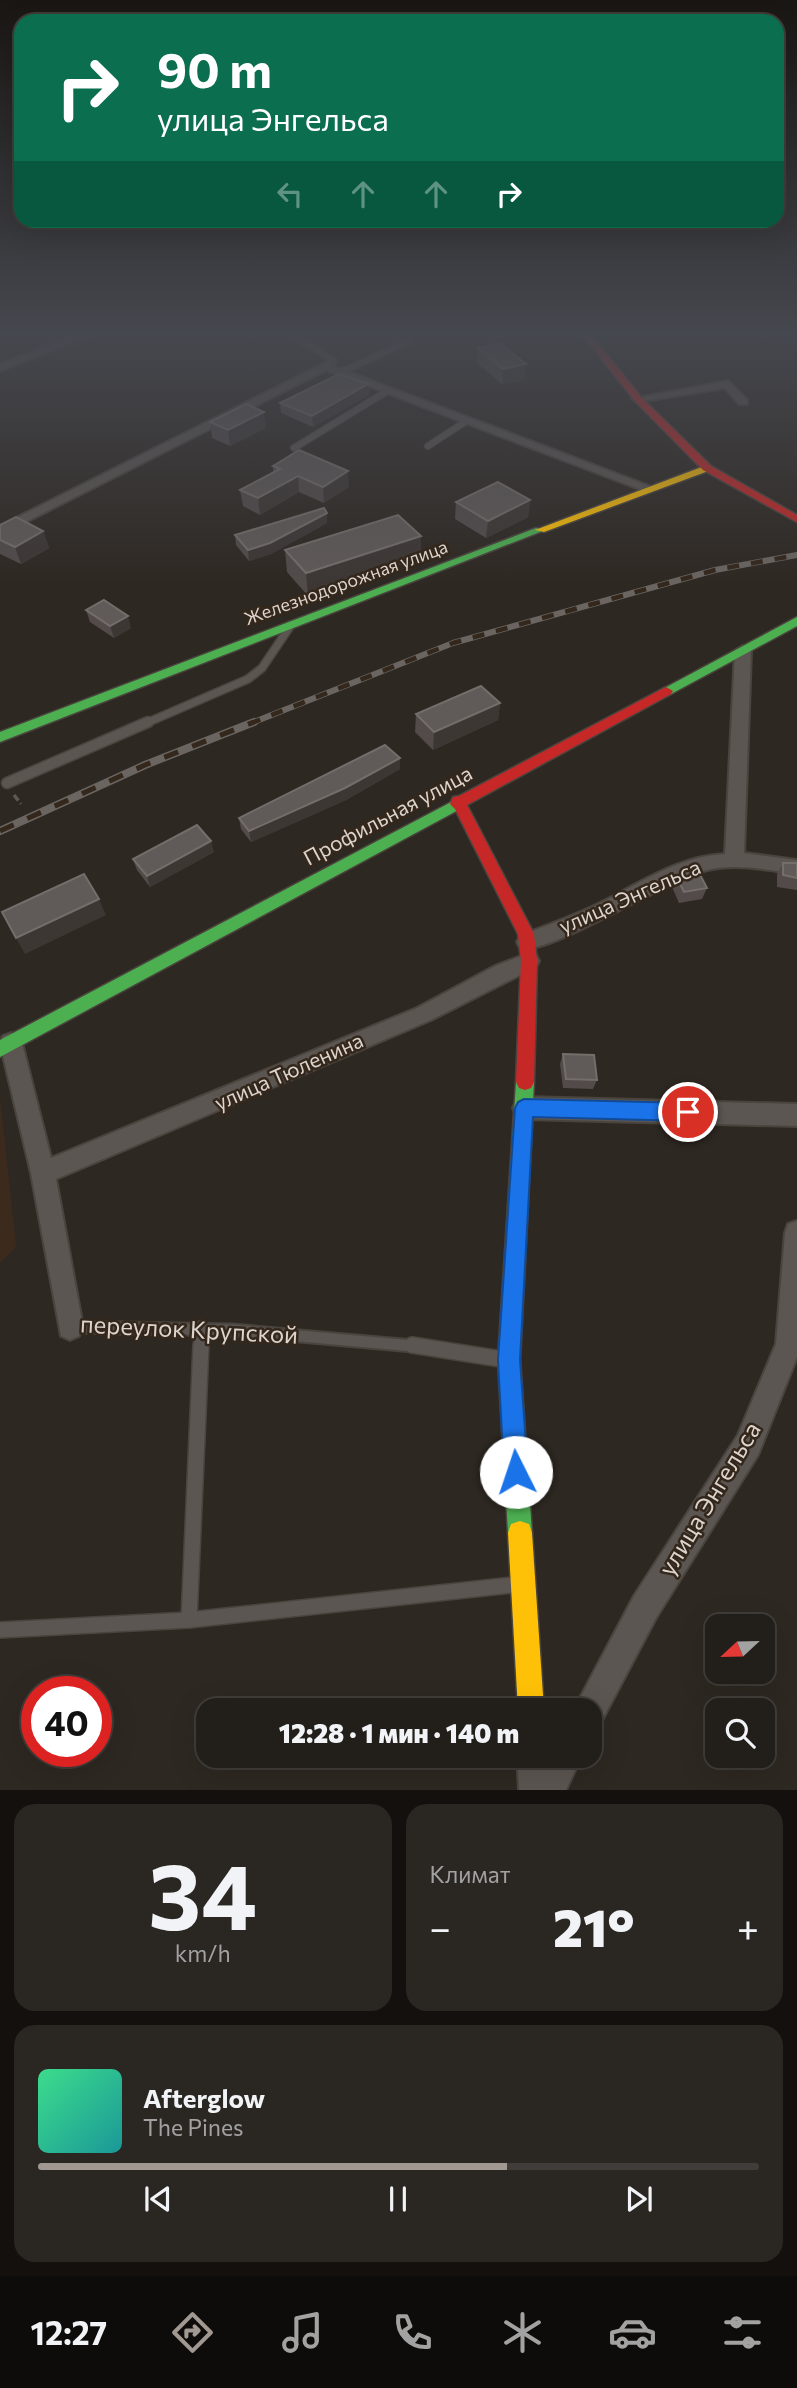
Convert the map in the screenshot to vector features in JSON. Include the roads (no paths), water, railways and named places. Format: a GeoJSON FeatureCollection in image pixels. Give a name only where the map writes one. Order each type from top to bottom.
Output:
{"type":"FeatureCollection","features":[{"type":"Feature","properties":{"kind":"street"},"geometry":{"type":"LineString","coordinates":[[0,531],[220,420]]}},
{"type":"Feature","properties":{"kind":"street"},"geometry":{"type":"LineString","coordinates":[[468,420],[651,489]]}},
{"type":"Feature","properties":{"kind":"street"},"geometry":{"type":"LineString","coordinates":[[659,420],[707,468],[796,517]]}},
{"type":"Feature","properties":{"kind":"street","name":"Железнодорожная улица"},"geometry":{"type":"LineString","coordinates":[[0,737],[292,622],[707,468]]}},
{"type":"Feature","properties":{"kind":"street","name":"Профильная улица"},"geometry":{"type":"LineString","coordinates":[[6,1046],[797,621]]}},
{"type":"Feature","properties":{"kind":"street"},"geometry":{"type":"LineString","coordinates":[[734,859],[743,651]]}},
{"type":"Feature","properties":{"kind":"street"},"geometry":{"type":"LineString","coordinates":[[458,801],[512,902],[528,951],[524,1108],[509,1360],[530,1698]]}},
{"type":"Feature","properties":{"kind":"street","name":"улица Энгельса"},"geometry":{"type":"LineString","coordinates":[[528,951],[661,879],[710,862],[734,859],[797,867]]}},
{"type":"Feature","properties":{"kind":"street","name":"улица Тюленина"},"geometry":{"type":"LineString","coordinates":[[43,1173],[177,1121],[438,1008],[509,968],[528,951]]}},
{"type":"Feature","properties":{"kind":"street","name":"переулок Крупской"},"geometry":{"type":"LineString","coordinates":[[6,1046],[43,1173],[70,1327]]}},
{"type":"Feature","properties":{"kind":"street"},"geometry":{"type":"LineString","coordinates":[[524,1108],[797,1115]]}},
{"type":"Feature","properties":{"kind":"street","name":"улица Энгельса"},"geometry":{"type":"LineString","coordinates":[[597,1698],[645,1607],[748,1445],[789,1344],[797,1233]]}},
{"type":"Feature","properties":{"kind":"street"},"geometry":{"type":"LineString","coordinates":[[535,1768],[536,1790]]}},
{"type":"Feature","properties":{"kind":"street"},"geometry":{"type":"LineString","coordinates":[[547,1790],[559,1768]]}},
{"type":"Feature","properties":{"kind":"lane"},"geometry":{"type":"LineString","coordinates":[[294,448],[341,420]]}},
{"type":"Feature","properties":{"kind":"lane"},"geometry":{"type":"LineString","coordinates":[[428,446],[468,420]]}},
{"type":"Feature","properties":{"kind":"lane"},"geometry":{"type":"LineString","coordinates":[[7,783],[248,679],[262,668],[292,622]]}},
{"type":"Feature","properties":{"kind":"lane","name":"переулок Крупской"},"geometry":{"type":"LineString","coordinates":[[70,1327],[202,1327],[440,1348],[509,1360]]}},
{"type":"Feature","properties":{"kind":"lane"},"geometry":{"type":"LineString","coordinates":[[189,1619],[202,1327]]}},
{"type":"Feature","properties":{"kind":"lane"},"geometry":{"type":"LineString","coordinates":[[0,1630],[189,1619],[523,1584]]}},
{"type":"Feature","properties":{"kind":"railway"},"geometry":{"type":"LineString","coordinates":[[249,724],[453,643],[715,570],[797,555]]}},
{"type":"Feature","properties":{"kind":"railway"},"geometry":{"type":"LineString","coordinates":[[0,831],[145,765],[254,722]]}}]}
